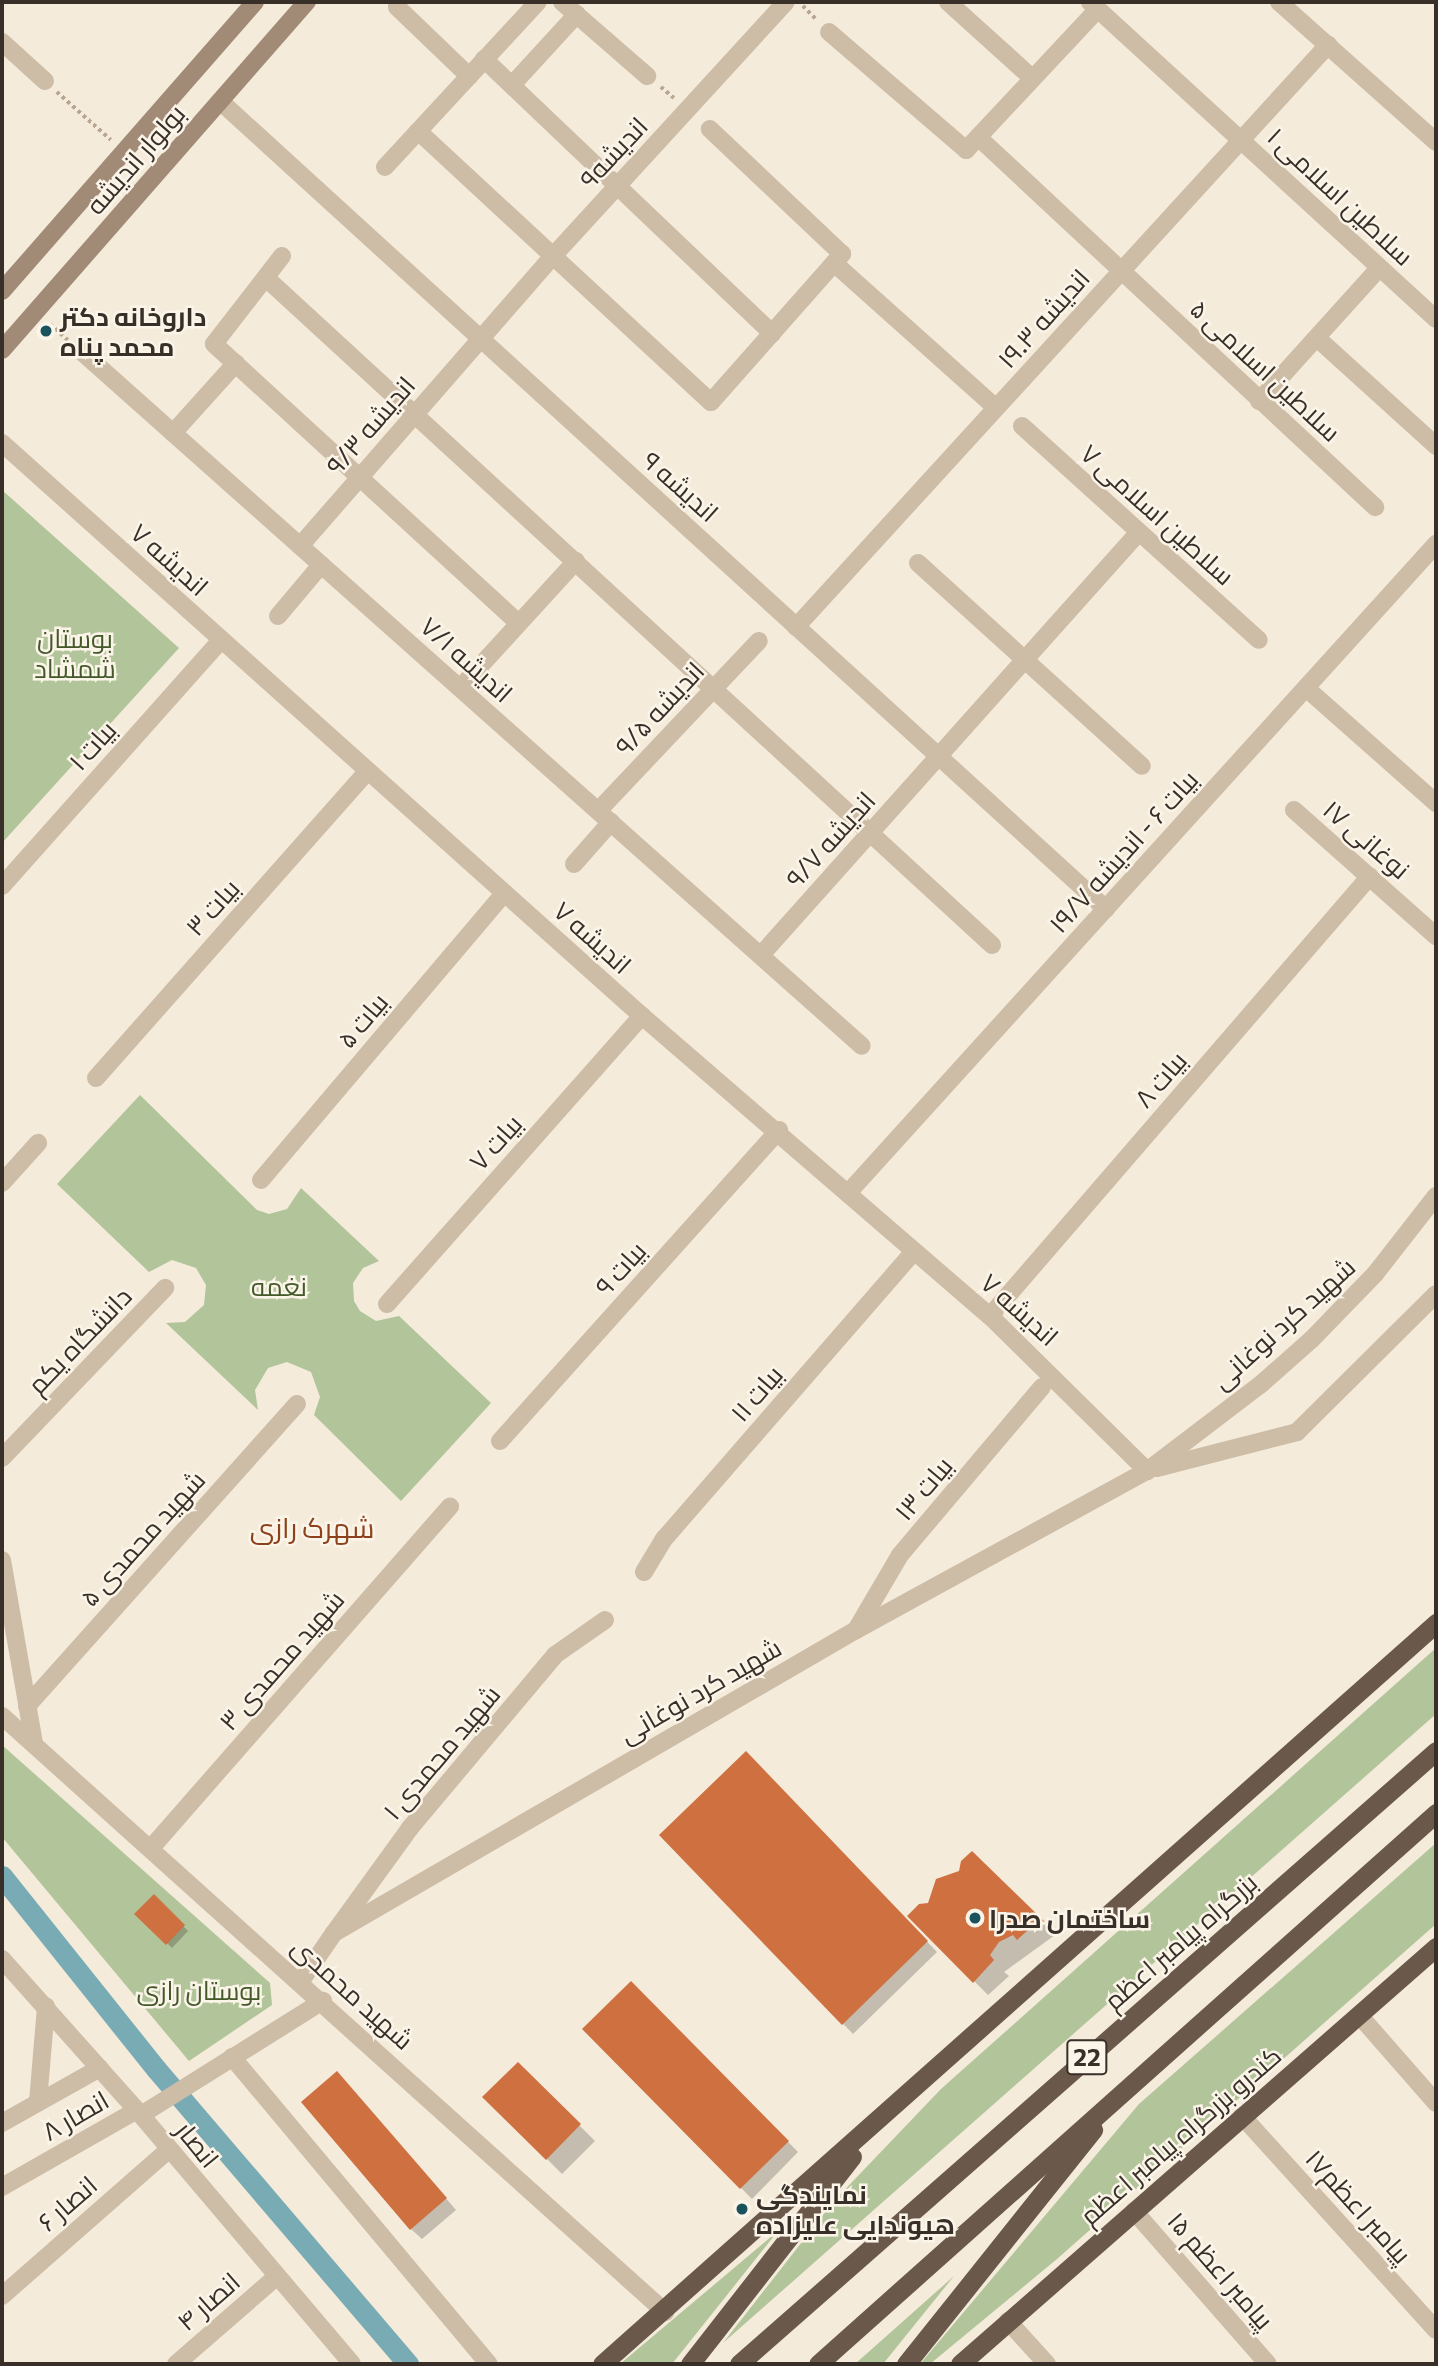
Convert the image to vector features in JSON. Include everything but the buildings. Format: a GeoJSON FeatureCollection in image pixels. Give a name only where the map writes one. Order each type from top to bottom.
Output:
{"type":"FeatureCollection","features":[{"type":"Feature","properties":{"kind":"highway"},"geometry":{"type":"LineString","coordinates":[[602,2364],[665,2312],[1432,1627]]}},
{"type":"Feature","properties":{"kind":"highway","name":"بزرگراه پیامبر اعظم"},"geometry":{"type":"LineString","coordinates":[[738,2364],[1436,1751]]}},
{"type":"Feature","properties":{"kind":"highway","name":"22"},"geometry":{"type":"LineString","coordinates":[[818,2364],[1436,1813]]}},
{"type":"Feature","properties":{"kind":"highway","name":"کندرو بزرگراه پیامبر اعظم"},"geometry":{"type":"LineString","coordinates":[[960,2364],[1436,1947]]}},
{"type":"Feature","properties":{"kind":"highway"},"geometry":{"type":"LineString","coordinates":[[906,2364],[1129,2085]]}},
{"type":"Feature","properties":{"kind":"highway"},"geometry":{"type":"LineString","coordinates":[[690,2364],[883,2118]]}},
{"type":"Feature","properties":{"kind":"main road","name":"بولوار اندیشه"},"geometry":{"type":"LineString","coordinates":[[2,291],[255,2]]}},
{"type":"Feature","properties":{"kind":"main road","name":"بولوار اندیشه"},"geometry":{"type":"LineString","coordinates":[[2,350],[307,2]]}},
{"type":"Feature","properties":{"kind":"street"},"geometry":{"type":"LineString","coordinates":[[562,2],[647,76]]}},
{"type":"Feature","properties":{"kind":"street","name":"اندیشه۹"},"geometry":{"type":"LineString","coordinates":[[480,338],[786,2]]}},
{"type":"Feature","properties":{"kind":"street"},"geometry":{"type":"LineString","coordinates":[[948,2],[1031,77]]}},
{"type":"Feature","properties":{"kind":"street"},"geometry":{"type":"LineString","coordinates":[[1279,2],[1436,142]]}},
{"type":"Feature","properties":{"kind":"street"},"geometry":{"type":"LineString","coordinates":[[385,167],[534,3]]}},
{"type":"Feature","properties":{"kind":"street"},"geometry":{"type":"LineString","coordinates":[[829,32],[967,150],[1094,5]]}},
{"type":"Feature","properties":{"kind":"street","name":"سلاطین اسلامی ۱"},"geometry":{"type":"LineString","coordinates":[[1094,5],[1436,319]]}},
{"type":"Feature","properties":{"kind":"street"},"geometry":{"type":"LineString","coordinates":[[397,7],[469,76]]}},
{"type":"Feature","properties":{"kind":"street"},"geometry":{"type":"LineString","coordinates":[[512,85],[577,14]]}},
{"type":"Feature","properties":{"kind":"street"},"geometry":{"type":"LineString","coordinates":[[2,42],[45,81]]}},
{"type":"Feature","properties":{"kind":"street","name":"اندیشه ۱۹.۳"},"geometry":{"type":"LineString","coordinates":[[796,626],[1328,45]]}},
{"type":"Feature","properties":{"kind":"street"},"geometry":{"type":"LineString","coordinates":[[484,59],[772,333]]}},
{"type":"Feature","properties":{"kind":"street","name":"اندیشه ۹"},"geometry":{"type":"LineString","coordinates":[[220,101],[1106,909]]}},
{"type":"Feature","properties":{"kind":"street"},"geometry":{"type":"LineString","coordinates":[[418,131],[711,402],[842,254],[710,129]]}},
{"type":"Feature","properties":{"kind":"street","name":"سلاطین اسلامی ۵"},"geometry":{"type":"LineString","coordinates":[[978,137],[1375,507]]}},
{"type":"Feature","properties":{"kind":"street"},"geometry":{"type":"LineString","coordinates":[[282,256],[214,344],[362,475],[519,624]]}},
{"type":"Feature","properties":{"kind":"street"},"geometry":{"type":"LineString","coordinates":[[834,263],[996,408]]}},
{"type":"Feature","properties":{"kind":"street"},"geometry":{"type":"LineString","coordinates":[[1259,401],[1379,268]]}},
{"type":"Feature","properties":{"kind":"street"},"geometry":{"type":"LineString","coordinates":[[266,278],[416,411],[712,689],[992,945]]}},
{"type":"Feature","properties":{"kind":"street","name":"اندیشه ۹/۳"},"geometry":{"type":"LineString","coordinates":[[300,546],[480,338]]}},
{"type":"Feature","properties":{"kind":"street"},"geometry":{"type":"LineString","coordinates":[[1317,338],[1436,446]]}},
{"type":"Feature","properties":{"kind":"street","name":"اندیشه ۷/۱"},"geometry":{"type":"LineString","coordinates":[[81,351],[862,1046]]}},
{"type":"Feature","properties":{"kind":"street"},"geometry":{"type":"LineString","coordinates":[[173,433],[236,363]]}},
{"type":"Feature","properties":{"kind":"street","name":"سلاطین اسلامی ۷"},"geometry":{"type":"LineString","coordinates":[[1022,426],[1259,640]]}},
{"type":"Feature","properties":{"kind":"street","name":"اندیشه ۷"},"geometry":{"type":"LineString","coordinates":[[2,443],[642,1016],[779,1130],[990,1316],[1147,1471]]}},
{"type":"Feature","properties":{"kind":"street","name":"اندیشه ۹/۷"},"geometry":{"type":"LineString","coordinates":[[761,956],[1139,532]]}},
{"type":"Feature","properties":{"kind":"street","name":"بیات ۶ - اندیشه ۱۹/۷"},"geometry":{"type":"LineString","coordinates":[[848,1193],[1436,544]]}},
{"type":"Feature","properties":{"kind":"street"},"geometry":{"type":"LineString","coordinates":[[460,688],[576,561]]}},
{"type":"Feature","properties":{"kind":"street"},"geometry":{"type":"LineString","coordinates":[[918,564],[1142,766]]}},
{"type":"Feature","properties":{"kind":"street"},"geometry":{"type":"LineString","coordinates":[[278,616],[321,565]]}},
{"type":"Feature","properties":{"kind":"street","name":"بیات ۱"},"geometry":{"type":"LineString","coordinates":[[2,886],[221,640]]}},
{"type":"Feature","properties":{"kind":"street","name":"اندیشه ۹/۵"},"geometry":{"type":"LineString","coordinates":[[574,864],[604,816],[712,689],[759,641]]}},
{"type":"Feature","properties":{"kind":"street"},"geometry":{"type":"LineString","coordinates":[[1307,688],[1436,803]]}},
{"type":"Feature","properties":{"kind":"street","name":"بیات ۳"},"geometry":{"type":"LineString","coordinates":[[96,1078],[368,771]]}},
{"type":"Feature","properties":{"kind":"street","name":"نوغانی ۱۷"},"geometry":{"type":"LineString","coordinates":[[1294,810],[1436,936]]}},
{"type":"Feature","properties":{"kind":"street","name":"بیات ۸"},"geometry":{"type":"LineString","coordinates":[[990,1316],[1370,876]]}},
{"type":"Feature","properties":{"kind":"street","name":"بیات ۵"},"geometry":{"type":"LineString","coordinates":[[261,1180],[504,893]]}},
{"type":"Feature","properties":{"kind":"street","name":"بیات ۷"},"geometry":{"type":"LineString","coordinates":[[387,1304],[642,1016]]}},
{"type":"Feature","properties":{"kind":"street","name":"بیات ۹"},"geometry":{"type":"LineString","coordinates":[[500,1441],[779,1130]]}},
{"type":"Feature","properties":{"kind":"street"},"geometry":{"type":"LineString","coordinates":[[2,1183],[38,1143]]}},
{"type":"Feature","properties":{"kind":"street","name":"شهید کرد نوغانی"},"geometry":{"type":"LineString","coordinates":[[301,1981],[334,1933],[856,1630],[1147,1471],[1261,1385],[1312,1339],[1375,1274],[1436,1196]]}},
{"type":"Feature","properties":{"kind":"street","name":"بیات ۱۱"},"geometry":{"type":"LineString","coordinates":[[643,1572],[664,1539],[914,1251]]}},
{"type":"Feature","properties":{"kind":"street","name":"دانشگاه یکم"},"geometry":{"type":"LineString","coordinates":[[2,1458],[165,1288]]}},
{"type":"Feature","properties":{"kind":"street","name":"شهید کرد نوغانی"},"geometry":{"type":"LineString","coordinates":[[1147,1471],[1297,1433],[1436,1294]]}},
{"type":"Feature","properties":{"kind":"street","name":"بیات ۱۳"},"geometry":{"type":"LineString","coordinates":[[856,1630],[900,1555],[1042,1387]]}},
{"type":"Feature","properties":{"kind":"street","name":"شهید محمدی ۵"},"geometry":{"type":"LineString","coordinates":[[27,1706],[297,1404]]}},
{"type":"Feature","properties":{"kind":"street","name":"شهید محمدی ۳"},"geometry":{"type":"LineString","coordinates":[[151,1848],[450,1506]]}},
{"type":"Feature","properties":{"kind":"street"},"geometry":{"type":"LineString","coordinates":[[2,1560],[34,1744]]}},
{"type":"Feature","properties":{"kind":"street","name":"شهید محمدی ۱"},"geometry":{"type":"LineString","coordinates":[[334,1933],[410,1828],[555,1655],[605,1620]]}},
{"type":"Feature","properties":{"kind":"street","name":"شهید محمدی"},"geometry":{"type":"LineString","coordinates":[[2,1716],[301,1981],[665,2312]]}},
{"type":"Feature","properties":{"kind":"street","name":"انصار"},"geometry":{"type":"LineString","coordinates":[[2,1959],[139,2112],[275,2278],[352,2364]]}},
{"type":"Feature","properties":{"kind":"street","name":"انصار ۸"},"geometry":{"type":"LineString","coordinates":[[2,2187],[162,2101],[323,2001]]}},
{"type":"Feature","properties":{"kind":"street"},"geometry":{"type":"LineString","coordinates":[[38,2102],[46,2007]]}},
{"type":"Feature","properties":{"kind":"street"},"geometry":{"type":"LineString","coordinates":[[1359,2015],[1436,2103]]}},
{"type":"Feature","properties":{"kind":"street"},"geometry":{"type":"LineString","coordinates":[[232,2057],[489,2364]]}},
{"type":"Feature","properties":{"kind":"street","name":"انصار ۸"},"geometry":{"type":"LineString","coordinates":[[2,2123],[100,2068]]}},
{"type":"Feature","properties":{"kind":"street","name":"پیامبر اعظم۱۷"},"geometry":{"type":"LineString","coordinates":[[1242,2116],[1436,2330]]}},
{"type":"Feature","properties":{"kind":"street","name":"انصار ۶"},"geometry":{"type":"LineString","coordinates":[[2,2296],[168,2150]]}},
{"type":"Feature","properties":{"kind":"street","name":"پیامبر اعظم ۱۵"},"geometry":{"type":"LineString","coordinates":[[1134,2211],[1268,2364]]}},
{"type":"Feature","properties":{"kind":"street","name":"انصار ۴"},"geometry":{"type":"LineString","coordinates":[[176,2364],[275,2278]]}},
{"type":"Feature","properties":{"kind":"street"},"geometry":{"type":"LineString","coordinates":[[1009,2321],[1047,2364]]}},
{"type":"Feature","properties":{"kind":"path"},"geometry":{"type":"LineString","coordinates":[[799,2],[829,32]]}},
{"type":"Feature","properties":{"kind":"path"},"geometry":{"type":"LineString","coordinates":[[647,76],[688,109]]}},
{"type":"Feature","properties":{"kind":"path"},"geometry":{"type":"LineString","coordinates":[[45,81],[124,152]]}},
{"type":"Feature","properties":{"kind":"path"},"geometry":{"type":"LineString","coordinates":[[36,311],[81,351]]}},
{"type":"Feature","properties":{"kind":"green space","name":"بوستان شمشاد"},"geometry":{"type":"Polygon","coordinates":[[[2,490],[179,648],[2,843],[2,490]]]}},
{"type":"Feature","properties":{"kind":"green space","name":"نغمه"},"geometry":{"type":"Polygon","coordinates":[[[140,1095],[257,1210],[269,1214],[287,1209],[301,1188],[379,1261],[363,1268],[353,1283],[354,1301],[360,1311],[376,1321],[399,1316],[491,1403],[401,1501],[314,1415],[320,1397],[311,1372],[287,1362],[268,1368],[255,1390],[258,1410],[166,1323],[185,1322],[204,1305],[206,1285],[196,1268],[172,1260],[149,1272],[57,1184],[140,1095]]]}},
{"type":"Feature","properties":{"kind":"green space"},"geometry":{"type":"Polygon","coordinates":[[[1436,1648],[1436,1714],[723,2343],[834,2201],[941,2089],[1436,1648]]]}},
{"type":"Feature","properties":{"kind":"green space","name":"بوستان رازی"},"geometry":{"type":"Polygon","coordinates":[[[2,1745],[270,1983],[272,2005],[189,2061],[2,1837],[2,1745]]]}},
{"type":"Feature","properties":{"kind":"green space"},"geometry":{"type":"Polygon","coordinates":[[[1436,1843],[1436,1924],[1057,2259],[930,2364],[920,2364],[1139,2104],[1436,1843]]]}},
{"type":"Feature","properties":{"kind":"green space"},"geometry":{"type":"Polygon","coordinates":[[[778,2231],[672,2364],[620,2364],[778,2231]]]}},
{"type":"Feature","properties":{"kind":"green space"},"geometry":{"type":"Polygon","coordinates":[[[954,2276],[883,2364],[855,2364],[954,2276]]]}},
{"type":"Feature","properties":{"kind":"waterway"},"geometry":{"type":"LineString","coordinates":[[2,1876],[157,2070],[408,2364]]}},
{"type":"Feature","properties":{"kind":"place","name":"داروخانه دکتر محمد پناه"},"geometry":{"type":"Point","coordinates":[46,331]}},
{"type":"Feature","properties":{"kind":"place","name":"ساختمان صدرا"},"geometry":{"type":"Point","coordinates":[975,1918]}},
{"type":"Feature","properties":{"kind":"place","name":"نمایندگی هیوندایی علیزاده"},"geometry":{"type":"Point","coordinates":[742,2209]}},
{"type":"Feature","properties":{"kind":"district","name":"شهرک رازی"},"geometry":{"type":"Point","coordinates":[312,1527]}}]}
